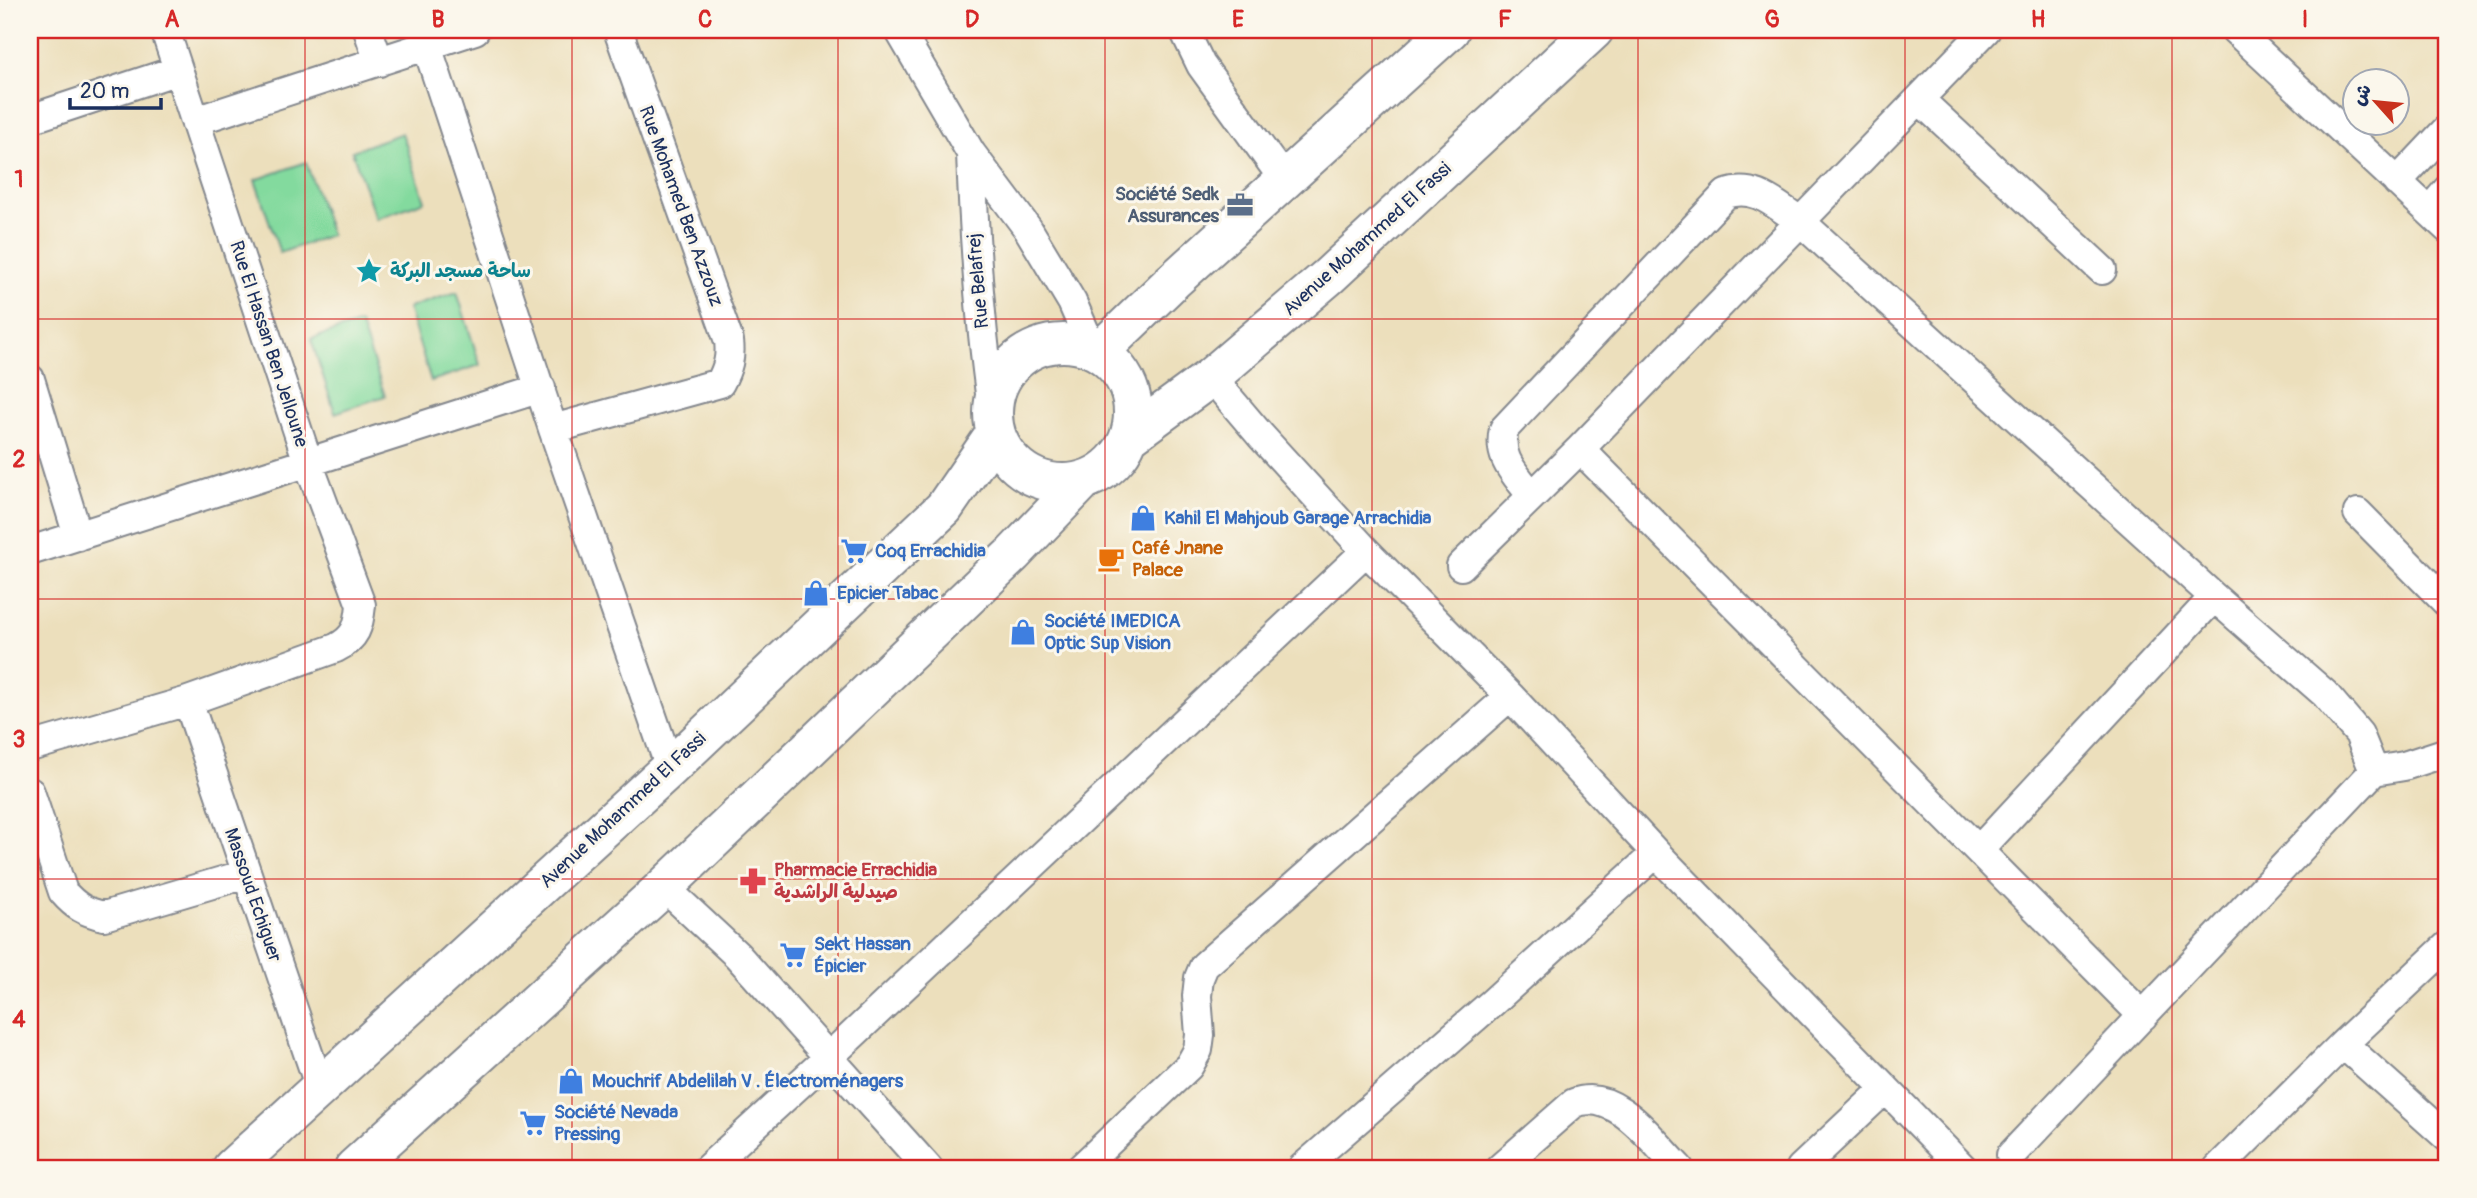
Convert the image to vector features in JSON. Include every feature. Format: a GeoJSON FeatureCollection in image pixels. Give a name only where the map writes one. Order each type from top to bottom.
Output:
{"type":"FeatureCollection","features":[{"type":"Feature","properties":{"kind":"main road"},"geometry":{"type":"LineString","coordinates":[[1096,350],[1450,30]]}},
{"type":"Feature","properties":{"kind":"main road","name":"Avenue Mohammed El Fassi"},"geometry":{"type":"LineString","coordinates":[[1129,437],[1211,377],[1329,276],[1594,30]]}},
{"type":"Feature","properties":{"kind":"main road","name":"Avenue Mohammed El Fassi"},"geometry":{"type":"LineString","coordinates":[[232,1168],[670,768],[944,508],[993,421],[997,386],[1009,367],[1026,352],[1047,344],[1070,342],[1096,350],[1118,368],[1129,389],[1134,413],[1129,437],[1119,456],[1103,472],[1083,481],[1013,554],[664,887],[354,1168]]}},
{"type":"Feature","properties":{"kind":"main road"},"geometry":{"type":"LineString","coordinates":[[993,421],[1008,458],[1029,476],[1055,484],[1083,481]]}},
{"type":"Feature","properties":{"kind":"street","name":"Rue El Hassan Ben Jelloune"},"geometry":{"type":"LineString","coordinates":[[165,30],[308,462],[361,605],[359,621],[350,641],[188,702]]}},
{"type":"Feature","properties":{"kind":"street"},"geometry":{"type":"LineString","coordinates":[[368,30],[379,62]]}},
{"type":"Feature","properties":{"kind":"street"},"geometry":{"type":"LineString","coordinates":[[195,121],[475,30]]}},
{"type":"Feature","properties":{"kind":"street","name":"Rue Mohamed Ben Azzouz"},"geometry":{"type":"LineString","coordinates":[[553,429],[720,383],[731,354],[729,341],[618,30]]}},
{"type":"Feature","properties":{"kind":"street","name":"Rue Belafrej"},"geometry":{"type":"LineString","coordinates":[[900,30],[971,153],[1028,229],[1072,302],[1096,350]]}},
{"type":"Feature","properties":{"kind":"street"},"geometry":{"type":"LineString","coordinates":[[1184,30],[1201,65],[1285,181]]}},
{"type":"Feature","properties":{"kind":"street"},"geometry":{"type":"LineString","coordinates":[[1461,566],[1580,449],[1986,30]]}},
{"type":"Feature","properties":{"kind":"street"},"geometry":{"type":"LineString","coordinates":[[2235,30],[2397,181],[2441,209]]}},
{"type":"Feature","properties":{"kind":"street"},"geometry":{"type":"LineString","coordinates":[[427,46],[553,429],[670,768]]}},
{"type":"Feature","properties":{"kind":"street"},"geometry":{"type":"LineString","coordinates":[[30,118],[178,70]]}},
{"type":"Feature","properties":{"kind":"street"},"geometry":{"type":"LineString","coordinates":[[1920,100],[2102,270]]}},
{"type":"Feature","properties":{"kind":"street"},"geometry":{"type":"LineString","coordinates":[[2397,181],[2447,129]]}},
{"type":"Feature","properties":{"kind":"street","name":"Rue Belafrej"},"geometry":{"type":"LineString","coordinates":[[971,153],[974,247],[984,358],[993,421]]}},
{"type":"Feature","properties":{"kind":"street"},"geometry":{"type":"LineString","coordinates":[[1532,496],[1503,456],[1501,442],[1504,429],[1726,194],[1738,190],[1752,191],[1800,221],[2214,597],[2325,694],[2359,734],[2374,771]]}},
{"type":"Feature","properties":{"kind":"street"},"geometry":{"type":"LineString","coordinates":[[1211,377],[1366,551],[1510,696],[1656,853],[1963,1168]]}},
{"type":"Feature","properties":{"kind":"street"},"geometry":{"type":"LineString","coordinates":[[30,379],[78,536]]}},
{"type":"Feature","properties":{"kind":"street"},"geometry":{"type":"LineString","coordinates":[[30,551],[541,387]]}},
{"type":"Feature","properties":{"kind":"street"},"geometry":{"type":"LineString","coordinates":[[1580,449],[2143,1016]]}},
{"type":"Feature","properties":{"kind":"street"},"geometry":{"type":"LineString","coordinates":[[2358,513],[2447,603]]}},
{"type":"Feature","properties":{"kind":"street"},"geometry":{"type":"LineString","coordinates":[[708,1168],[1366,551]]}},
{"type":"Feature","properties":{"kind":"street"},"geometry":{"type":"LineString","coordinates":[[1979,850],[2214,597]]}},
{"type":"Feature","properties":{"kind":"street"},"geometry":{"type":"LineString","coordinates":[[1081,1168],[1189,1066],[1198,1050],[1200,1035],[1197,996],[1199,978],[1204,966],[1510,696]]}},
{"type":"Feature","properties":{"kind":"street"},"geometry":{"type":"LineString","coordinates":[[30,747],[188,702]]}},
{"type":"Feature","properties":{"kind":"street","name":"Massoud Echiguer"},"geometry":{"type":"LineString","coordinates":[[188,702],[320,1088]]}},
{"type":"Feature","properties":{"kind":"street"},"geometry":{"type":"LineString","coordinates":[[2011,1155],[2374,771],[2404,766],[2447,751]]}},
{"type":"Feature","properties":{"kind":"street"},"geometry":{"type":"LineString","coordinates":[[30,792],[63,892],[74,905],[88,913],[104,916],[246,874]]}},
{"type":"Feature","properties":{"kind":"street"},"geometry":{"type":"LineString","coordinates":[[1301,1168],[1493,1002],[1656,853]]}},
{"type":"Feature","properties":{"kind":"street"},"geometry":{"type":"LineString","coordinates":[[664,887],[737,955],[928,1168]]}},
{"type":"Feature","properties":{"kind":"street"},"geometry":{"type":"LineString","coordinates":[[2224,1166],[2343,1044],[2447,946]]}},
{"type":"Feature","properties":{"kind":"street"},"geometry":{"type":"LineString","coordinates":[[2343,1044],[2447,1137]]}},
{"type":"Feature","properties":{"kind":"street"},"geometry":{"type":"LineString","coordinates":[[1801,1168],[1885,1090]]}},
{"type":"Feature","properties":{"kind":"street"},"geometry":{"type":"LineString","coordinates":[[1500,1168],[1574,1103],[1584,1099],[1596,1099],[1620,1110],[1679,1168]]}},
{"type":"Feature","properties":{"kind":"green space"},"geometry":{"type":"Polygon","coordinates":[[[402,133],[425,201],[376,219],[352,151],[402,133]]]}},
{"type":"Feature","properties":{"kind":"green space"},"geometry":{"type":"Polygon","coordinates":[[[306,162],[331,235],[280,253],[255,180],[306,162]]]}},
{"type":"Feature","properties":{"kind":"green space"},"geometry":{"type":"Polygon","coordinates":[[[457,292],[480,365],[431,381],[408,308],[457,292]]]}},
{"type":"Feature","properties":{"kind":"green space"},"geometry":{"type":"Polygon","coordinates":[[[360,323],[385,396],[335,413],[311,339],[360,323]]]}},
{"type":"Feature","properties":{"kind":"place","name":"Société Sedk Assurances"},"geometry":{"type":"Point","coordinates":[1240,205]}},
{"type":"Feature","properties":{"kind":"place","name":"ساحة مسجد البركة"},"geometry":{"type":"Point","coordinates":[369,271]}},
{"type":"Feature","properties":{"kind":"place","name":"Kahil El Mahjoub Garage Arrachidia"},"geometry":{"type":"Point","coordinates":[1143,518]}},
{"type":"Feature","properties":{"kind":"place","name":"Coq Errachidia"},"geometry":{"type":"Point","coordinates":[854,551]}},
{"type":"Feature","properties":{"kind":"place","name":"Café Jnane Palace"},"geometry":{"type":"Point","coordinates":[1111,559]}},
{"type":"Feature","properties":{"kind":"place","name":"Epicier Tabac"},"geometry":{"type":"Point","coordinates":[816,593]}},
{"type":"Feature","properties":{"kind":"place","name":"Société IMEDICA Optic Sup Vision"},"geometry":{"type":"Point","coordinates":[1023,632]}},
{"type":"Feature","properties":{"kind":"place","name":"Pharmacie Errachidia صيدلية الراشدية"},"geometry":{"type":"Point","coordinates":[753,881]}},
{"type":"Feature","properties":{"kind":"place","name":"Sekt Hassan Épicier"},"geometry":{"type":"Point","coordinates":[793,955]}},
{"type":"Feature","properties":{"kind":"place","name":"Mouchrif Abdelilah V . Électroménagers"},"geometry":{"type":"Point","coordinates":[571,1081]}},
{"type":"Feature","properties":{"kind":"place","name":"Société Nevada Pressing"},"geometry":{"type":"Point","coordinates":[533,1123]}}]}
